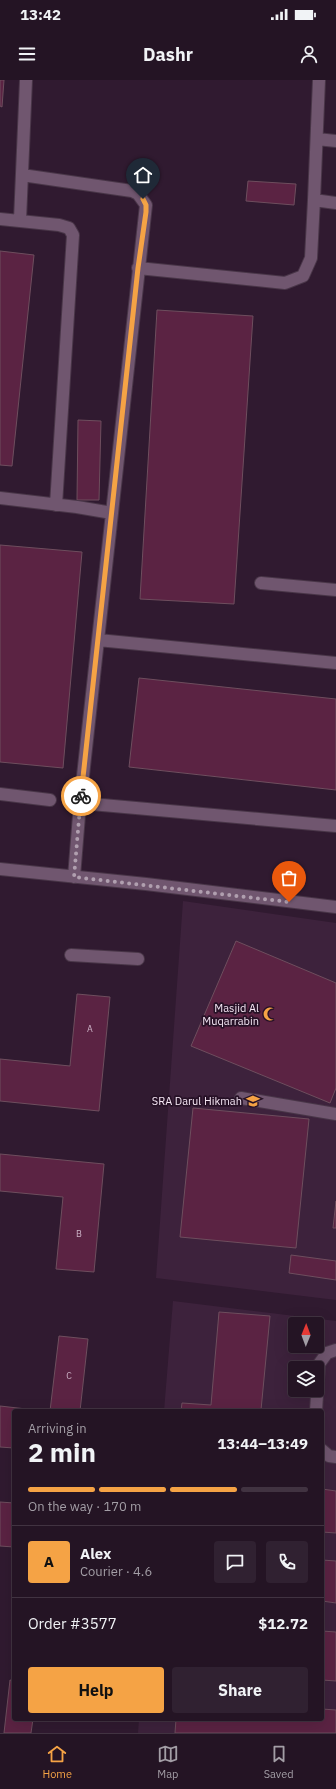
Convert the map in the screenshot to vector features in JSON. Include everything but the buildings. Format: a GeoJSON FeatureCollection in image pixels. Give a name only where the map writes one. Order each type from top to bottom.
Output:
{"type":"FeatureCollection","features":[{"type":"Feature","properties":{"kind":"street"},"geometry":{"type":"LineString","coordinates":[[20,220],[26,80]]}},
{"type":"Feature","properties":{"kind":"street"},"geometry":{"type":"LineString","coordinates":[[138,268],[285,283],[302,276],[311,258],[319,80]]}},
{"type":"Feature","properties":{"kind":"street"},"geometry":{"type":"LineString","coordinates":[[316,139],[336,140]]}},
{"type":"Feature","properties":{"kind":"street"},"geometry":{"type":"LineString","coordinates":[[22,176],[132,191],[138,194],[146,205],[80,803],[74,877]]}},
{"type":"Feature","properties":{"kind":"street"},"geometry":{"type":"LineString","coordinates":[[314,200],[336,202]]}},
{"type":"Feature","properties":{"kind":"street"},"geometry":{"type":"LineString","coordinates":[[0,219],[59,225],[69,228],[73,235],[56,505]]}},
{"type":"Feature","properties":{"kind":"street"},"geometry":{"type":"LineString","coordinates":[[0,498],[112,513]]}},
{"type":"Feature","properties":{"kind":"street"},"geometry":{"type":"LineString","coordinates":[[261,583],[336,590]]}},
{"type":"Feature","properties":{"kind":"street"},"geometry":{"type":"LineString","coordinates":[[98,640],[336,663]]}},
{"type":"Feature","properties":{"kind":"street"},"geometry":{"type":"LineString","coordinates":[[0,794],[50,800]]}},
{"type":"Feature","properties":{"kind":"street"},"geometry":{"type":"LineString","coordinates":[[80,803],[336,826]]}},
{"type":"Feature","properties":{"kind":"street"},"geometry":{"type":"LineString","coordinates":[[0,869],[336,907]]}},
{"type":"Feature","properties":{"kind":"street"},"geometry":{"type":"LineString","coordinates":[[71,955],[138,959]]}},
{"type":"Feature","properties":{"kind":"street"},"geometry":{"type":"LineString","coordinates":[[241,1098],[336,1114]]}},
{"type":"Feature","properties":{"kind":"street"},"geometry":{"type":"LineString","coordinates":[[316,1409],[319,1364],[327,1353],[336,1350]]}},
{"type":"Feature","properties":{"kind":"street"},"geometry":{"type":"LineString","coordinates":[[324,1452],[329,1456],[336,1456]]}},
{"type":"Feature","properties":{"kind":"shaded area","name":"SRA Darul Hikmah"},"geometry":{"type":"Polygon","coordinates":[[[183,901],[336,923],[336,1300],[156,1278],[183,901]]]}},
{"type":"Feature","properties":{"kind":"shaded area"},"geometry":{"type":"Polygon","coordinates":[[[173,1301],[303,1317],[288,1317],[288,1353],[324,1353],[324,1320],[336,1321],[336,1733],[138,1733],[139,1721],[324,1721],[324,1409],[164,1409],[173,1301]]]}},
{"type":"Feature","properties":{"kind":"way so far"},"geometry":{"type":"LineString","coordinates":[[81,796],[74,877],[146,884],[289,902]]}},
{"type":"Feature","properties":{"kind":"place","name":"Masjid Al Muqarrabin"},"geometry":{"type":"Point","coordinates":[270,1014]}},
{"type":"Feature","properties":{"kind":"place","name":"SRA Darul Hikmah"},"geometry":{"type":"Point","coordinates":[253,1101]}},
{"type":"Feature","properties":{"kind":"route"},"geometry":{"type":"LineString","coordinates":[[81,796],[138,268],[146,212],[146,205],[143,199]]}}]}
